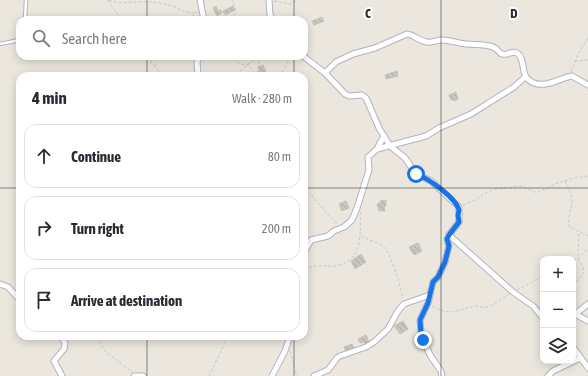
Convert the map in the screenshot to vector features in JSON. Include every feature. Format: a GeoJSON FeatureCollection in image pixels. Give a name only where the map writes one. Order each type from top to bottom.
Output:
{"type":"FeatureCollection","features":[{"type":"Feature","properties":{"kind":"street"},"geometry":{"type":"LineString","coordinates":[[200,0],[203,16]]}},
{"type":"Feature","properties":{"kind":"street"},"geometry":{"type":"LineString","coordinates":[[270,0],[271,16]]}},
{"type":"Feature","properties":{"kind":"street"},"geometry":{"type":"LineString","coordinates":[[325,73],[336,62],[353,54],[375,48],[407,34],[424,42],[446,40],[467,44],[493,46],[502,54],[517,53],[521,58],[525,76],[530,82],[538,84],[550,83],[570,76],[588,85]]}},
{"type":"Feature","properties":{"kind":"street"},"geometry":{"type":"LineString","coordinates":[[197,72],[196,67],[198,60]]}},
{"type":"Feature","properties":{"kind":"street"},"geometry":{"type":"LineString","coordinates":[[308,60],[325,73],[345,94],[349,96],[362,95],[366,98],[390,146],[405,158],[416,174],[431,181],[459,207],[459,222],[447,239],[449,246],[445,262],[438,277],[433,282],[428,303],[420,320],[421,334],[430,355],[441,371],[442,376]]}},
{"type":"Feature","properties":{"kind":"street"},"geometry":{"type":"LineString","coordinates":[[377,149],[426,136],[439,128],[471,114],[514,87],[525,76]]}},
{"type":"Feature","properties":{"kind":"street"},"geometry":{"type":"LineString","coordinates":[[308,246],[311,240],[328,236],[334,231],[344,228],[352,220],[369,170],[368,157],[377,149],[384,136]]}},
{"type":"Feature","properties":{"kind":"street"},"geometry":{"type":"LineString","coordinates":[[449,235],[513,292],[534,306],[540,314]]}},
{"type":"Feature","properties":{"kind":"street"},"geometry":{"type":"LineString","coordinates":[[0,284],[8,287],[16,296]]}},
{"type":"Feature","properties":{"kind":"street"},"geometry":{"type":"LineString","coordinates":[[314,376],[328,370],[340,356],[366,347],[374,342],[388,329],[398,311],[404,304],[430,295]]}},
{"type":"Feature","properties":{"kind":"street"},"geometry":{"type":"LineString","coordinates":[[576,313],[588,304]]}},
{"type":"Feature","properties":{"kind":"street"},"geometry":{"type":"LineString","coordinates":[[576,316],[588,321]]}},
{"type":"Feature","properties":{"kind":"street"},"geometry":{"type":"LineString","coordinates":[[62,376],[54,361],[64,349],[65,343],[63,340]]}},
{"type":"Feature","properties":{"kind":"street"},"geometry":{"type":"LineString","coordinates":[[272,376],[280,362],[288,342]]}},
{"type":"Feature","properties":{"kind":"street"},"geometry":{"type":"LineString","coordinates":[[576,352],[588,368]]}},
{"type":"Feature","properties":{"kind":"street"},"geometry":{"type":"LineString","coordinates":[[548,376],[554,371],[580,358]]}},
{"type":"Feature","properties":{"kind":"street"},"geometry":{"type":"LineString","coordinates":[[135,376],[144,376]]}},
{"type":"Feature","properties":{"kind":"lane"},"geometry":{"type":"LineString","coordinates":[[25,16],[26,0]]}},
{"type":"Feature","properties":{"kind":"lane"},"geometry":{"type":"LineString","coordinates":[[0,44],[16,40]]}},
{"type":"Feature","properties":{"kind":"path"},"geometry":{"type":"LineString","coordinates":[[108,0],[125,3],[149,2],[163,4],[176,7],[184,12],[196,13]]}},
{"type":"Feature","properties":{"kind":"path"},"geometry":{"type":"LineString","coordinates":[[108,0],[120,16]]}},
{"type":"Feature","properties":{"kind":"path"},"geometry":{"type":"LineString","coordinates":[[232,0],[236,11],[234,16]]}},
{"type":"Feature","properties":{"kind":"path"},"geometry":{"type":"LineString","coordinates":[[270,0],[290,4],[297,0]]}},
{"type":"Feature","properties":{"kind":"path"},"geometry":{"type":"LineString","coordinates":[[192,16],[202,8]]}},
{"type":"Feature","properties":{"kind":"path"},"geometry":{"type":"LineString","coordinates":[[570,76],[574,61],[588,38]]}},
{"type":"Feature","properties":{"kind":"path"},"geometry":{"type":"LineString","coordinates":[[151,60],[160,72]]}},
{"type":"Feature","properties":{"kind":"path"},"geometry":{"type":"LineString","coordinates":[[155,67],[158,60]]}},
{"type":"Feature","properties":{"kind":"path"},"geometry":{"type":"LineString","coordinates":[[237,60],[240,64],[248,65],[254,72]]}},
{"type":"Feature","properties":{"kind":"path"},"geometry":{"type":"LineString","coordinates":[[240,72],[255,60]]}},
{"type":"Feature","properties":{"kind":"path"},"geometry":{"type":"LineString","coordinates":[[257,72],[259,60]]}},
{"type":"Feature","properties":{"kind":"path"},"geometry":{"type":"LineString","coordinates":[[282,72],[288,60]]}},
{"type":"Feature","properties":{"kind":"path"},"geometry":{"type":"LineString","coordinates":[[574,61],[588,60]]}},
{"type":"Feature","properties":{"kind":"path"},"geometry":{"type":"LineString","coordinates":[[459,207],[471,203],[485,193],[495,189],[522,186],[534,192],[539,192],[564,181],[588,176]]}},
{"type":"Feature","properties":{"kind":"path"},"geometry":{"type":"LineString","coordinates":[[564,181],[572,200],[569,216],[570,227],[588,236]]}},
{"type":"Feature","properties":{"kind":"path"},"geometry":{"type":"LineString","coordinates":[[308,192],[330,217],[344,228]]}},
{"type":"Feature","properties":{"kind":"path"},"geometry":{"type":"LineString","coordinates":[[308,269],[316,266],[335,266],[348,261],[357,254],[360,236],[361,211]]}},
{"type":"Feature","properties":{"kind":"path"},"geometry":{"type":"LineString","coordinates":[[576,282],[584,273],[583,266],[578,259],[579,232]]}},
{"type":"Feature","properties":{"kind":"path"},"geometry":{"type":"LineString","coordinates":[[360,236],[386,249],[396,275],[404,304]]}},
{"type":"Feature","properties":{"kind":"path"},"geometry":{"type":"LineString","coordinates":[[578,259],[588,248]]}},
{"type":"Feature","properties":{"kind":"path"},"geometry":{"type":"LineString","coordinates":[[428,303],[439,310],[454,312],[475,306],[486,307],[540,278]]}},
{"type":"Feature","properties":{"kind":"path"},"geometry":{"type":"LineString","coordinates":[[100,340],[100,343],[105,351],[135,376]]}},
{"type":"Feature","properties":{"kind":"path"},"geometry":{"type":"LineString","coordinates":[[209,376],[225,340]]}},
{"type":"Feature","properties":{"kind":"path"},"geometry":{"type":"LineString","coordinates":[[288,342],[297,376]]}},
{"type":"Feature","properties":{"kind":"building"},"geometry":{"type":"Polygon","coordinates":[[[216,6],[218,11],[221,10],[222,13],[217,16],[213,8],[216,6]]]}},
{"type":"Feature","properties":{"kind":"building"},"geometry":{"type":"Polygon","coordinates":[[[233,6],[235,10],[225,15],[223,11],[233,6]]]}},
{"type":"Feature","properties":{"kind":"building"},"geometry":{"type":"Polygon","coordinates":[[[322,17],[324,21],[314,25],[312,21],[322,17]]]}},
{"type":"Feature","properties":{"kind":"building"},"geometry":{"type":"Polygon","coordinates":[[[263,65],[266,71],[258,72],[260,70],[258,67],[263,65]]]}},
{"type":"Feature","properties":{"kind":"building"},"geometry":{"type":"Polygon","coordinates":[[[397,71],[398,76],[386,79],[385,75],[397,71]]]}},
{"type":"Feature","properties":{"kind":"building"},"geometry":{"type":"Polygon","coordinates":[[[456,92],[458,99],[454,101],[453,99],[451,100],[449,95],[456,92]]]}},
{"type":"Feature","properties":{"kind":"building"},"geometry":{"type":"Polygon","coordinates":[[[386,200],[386,206],[384,206],[385,211],[379,211],[377,204],[380,203],[380,201],[386,200]]]}},
{"type":"Feature","properties":{"kind":"building"},"geometry":{"type":"Polygon","coordinates":[[[346,201],[349,208],[342,211],[339,204],[346,201]]]}},
{"type":"Feature","properties":{"kind":"building"},"geometry":{"type":"Polygon","coordinates":[[[418,243],[422,251],[414,255],[409,247],[418,243]]]}},
{"type":"Feature","properties":{"kind":"building"},"geometry":{"type":"Polygon","coordinates":[[[361,254],[366,262],[355,269],[351,261],[361,254]]]}},
{"type":"Feature","properties":{"kind":"building"},"geometry":{"type":"Polygon","coordinates":[[[403,321],[408,329],[400,334],[394,326],[403,321]]]}},
{"type":"Feature","properties":{"kind":"building"},"geometry":{"type":"Polygon","coordinates":[[[366,335],[369,342],[365,344],[364,342],[360,343],[358,339],[366,335]]]}},
{"type":"Feature","properties":{"kind":"building"},"geometry":{"type":"Polygon","coordinates":[[[352,344],[354,348],[346,352],[344,347],[352,344]]]}},
{"type":"Feature","properties":{"kind":"route"},"geometry":{"type":"LineString","coordinates":[[416,174],[431,181],[459,207],[459,222],[451,231],[447,239],[449,246],[445,262],[438,277],[433,282],[428,303],[420,320],[423,340]]}}]}
